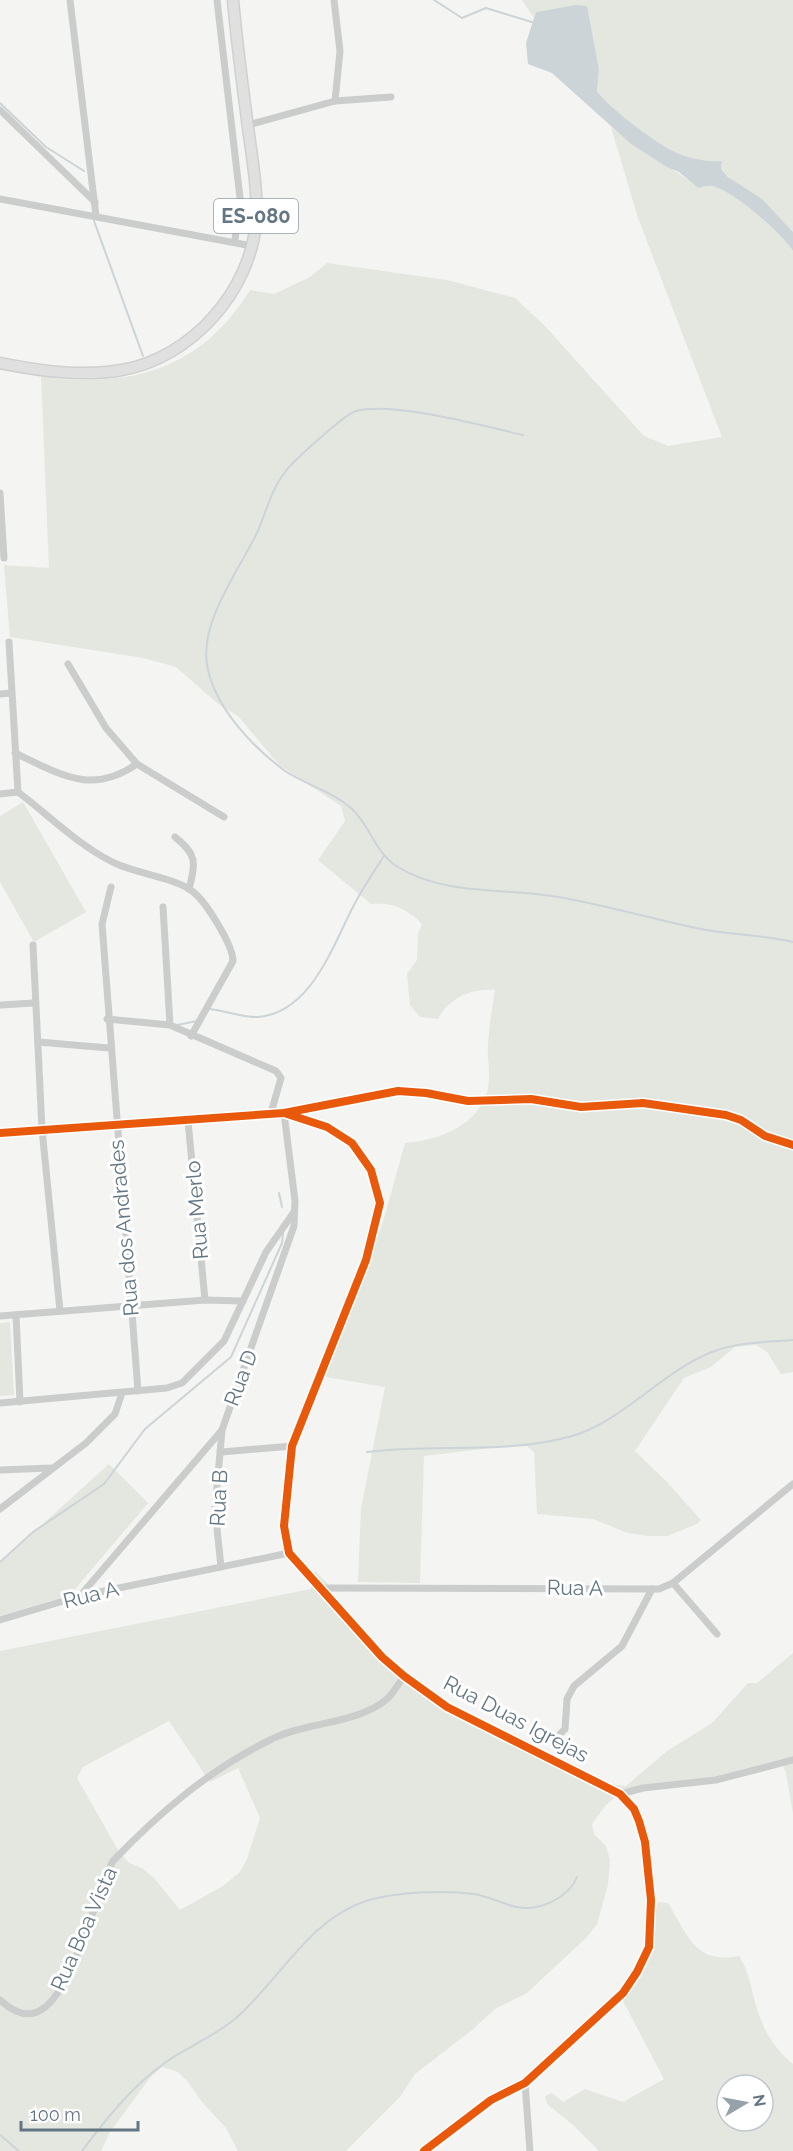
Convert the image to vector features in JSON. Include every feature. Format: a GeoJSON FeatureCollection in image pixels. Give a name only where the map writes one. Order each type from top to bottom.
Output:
{"type":"FeatureCollection","features":[{"type":"Feature","properties":{"kind":"main road","name":"ES-080"},"geometry":{"type":"LineString","coordinates":[[0,363],[42,370],[94,373],[138,366],[190,339],[215,315],[236,285],[252,246],[256,203],[233,0]]}},
{"type":"Feature","properties":{"kind":"street"},"geometry":{"type":"LineString","coordinates":[[70,0],[96,216]]}},
{"type":"Feature","properties":{"kind":"street"},"geometry":{"type":"LineString","coordinates":[[216,0],[240,198],[235,240]]}},
{"type":"Feature","properties":{"kind":"street"},"geometry":{"type":"LineString","coordinates":[[334,0],[340,51],[335,101]]}},
{"type":"Feature","properties":{"kind":"street"},"geometry":{"type":"LineString","coordinates":[[226,82],[242,80]]}},
{"type":"Feature","properties":{"kind":"street"},"geometry":{"type":"LineString","coordinates":[[248,125],[335,101],[391,97]]}},
{"type":"Feature","properties":{"kind":"street"},"geometry":{"type":"LineString","coordinates":[[0,110],[3,119],[95,202]]}},
{"type":"Feature","properties":{"kind":"street"},"geometry":{"type":"LineString","coordinates":[[0,199],[235,240],[252,246]]}},
{"type":"Feature","properties":{"kind":"street"},"geometry":{"type":"LineString","coordinates":[[0,496],[4,558]]}},
{"type":"Feature","properties":{"kind":"street"},"geometry":{"type":"LineString","coordinates":[[9,642],[18,792]]}},
{"type":"Feature","properties":{"kind":"street"},"geometry":{"type":"LineString","coordinates":[[68,664],[106,728],[137,764],[224,817]]}},
{"type":"Feature","properties":{"kind":"street"},"geometry":{"type":"LineString","coordinates":[[0,694],[11,693]]}},
{"type":"Feature","properties":{"kind":"street"},"geometry":{"type":"LineString","coordinates":[[15,753],[56,772],[90,782],[112,779],[137,764]]}},
{"type":"Feature","properties":{"kind":"street"},"geometry":{"type":"LineString","coordinates":[[0,794],[18,792],[112,861],[189,889],[202,902],[229,944],[233,956],[231,967],[191,1036]]}},
{"type":"Feature","properties":{"kind":"street"},"geometry":{"type":"LineString","coordinates":[[175,837],[190,849],[194,858],[189,889]]}},
{"type":"Feature","properties":{"kind":"street","name":"Rua dos Andrades"},"geometry":{"type":"LineString","coordinates":[[111,888],[102,924],[115,1125],[138,1391]]}},
{"type":"Feature","properties":{"kind":"street"},"geometry":{"type":"LineString","coordinates":[[163,907],[170,1025]]}},
{"type":"Feature","properties":{"kind":"street"},"geometry":{"type":"LineString","coordinates":[[33,945],[42,1129],[60,1311]]}},
{"type":"Feature","properties":{"kind":"street"},"geometry":{"type":"LineString","coordinates":[[0,1005],[35,1004]]}},
{"type":"Feature","properties":{"kind":"street"},"geometry":{"type":"LineString","coordinates":[[108,1019],[170,1025],[278,1072],[281,1078],[271,1113]]}},
{"type":"Feature","properties":{"kind":"street"},"geometry":{"type":"LineString","coordinates":[[38,1042],[110,1048]]}},
{"type":"Feature","properties":{"kind":"street"},"geometry":{"type":"LineString","coordinates":[[0,1132],[284,1113],[398,1091],[426,1092],[468,1101],[531,1099],[581,1107],[643,1103],[726,1115],[741,1120],[765,1136],[793,1145]]}},
{"type":"Feature","properties":{"kind":"street"},"geometry":{"type":"LineString","coordinates":[[284,1113],[327,1127],[352,1143],[371,1170],[380,1203],[366,1260],[292,1446],[284,1526],[289,1553]]}},
{"type":"Feature","properties":{"kind":"street","name":"Rua D"},"geometry":{"type":"LineString","coordinates":[[80,1596],[222,1430],[290,1239],[295,1211],[284,1113]]}},
{"type":"Feature","properties":{"kind":"street","name":"Rua Merlo"},"geometry":{"type":"LineString","coordinates":[[188,1121],[205,1300]]}},
{"type":"Feature","properties":{"kind":"street"},"geometry":{"type":"LineString","coordinates":[[0,1403],[122,1393],[167,1388],[182,1383],[224,1341],[266,1252],[295,1211]]}},
{"type":"Feature","properties":{"kind":"street"},"geometry":{"type":"LineString","coordinates":[[0,1316],[205,1300],[243,1301]]}},
{"type":"Feature","properties":{"kind":"street"},"geometry":{"type":"LineString","coordinates":[[16,1315],[20,1402]]}},
{"type":"Feature","properties":{"kind":"street"},"geometry":{"type":"LineString","coordinates":[[0,1509],[86,1443],[112,1418],[122,1393]]}},
{"type":"Feature","properties":{"kind":"street","name":"Rua B"},"geometry":{"type":"LineString","coordinates":[[221,1567],[215,1509],[222,1452],[222,1430]]}},
{"type":"Feature","properties":{"kind":"street"},"geometry":{"type":"LineString","coordinates":[[222,1452],[292,1446]]}},
{"type":"Feature","properties":{"kind":"street"},"geometry":{"type":"LineString","coordinates":[[0,1470],[52,1468]]}},
{"type":"Feature","properties":{"kind":"street","name":"Rua A"},"geometry":{"type":"LineString","coordinates":[[320,1588],[652,1589],[674,1583],[793,1484]]}},
{"type":"Feature","properties":{"kind":"street","name":"Rua A"},"geometry":{"type":"LineString","coordinates":[[0,1620],[80,1596],[289,1553]]}},
{"type":"Feature","properties":{"kind":"street","name":"Rua Duas Igrejas"},"geometry":{"type":"LineString","coordinates":[[289,1553],[382,1657],[404,1676],[447,1707],[620,1794],[634,1809],[645,1842],[652,1918],[649,1947],[623,1993],[525,2083],[491,2100],[424,2151]]}},
{"type":"Feature","properties":{"kind":"street"},"geometry":{"type":"LineString","coordinates":[[674,1583],[717,1634]]}},
{"type":"Feature","properties":{"kind":"street"},"geometry":{"type":"LineString","coordinates":[[527,1747],[559,1735],[564,1729],[567,1699],[574,1686],[622,1646],[652,1589]]}},
{"type":"Feature","properties":{"kind":"street","name":"Rua Boa Vista"},"geometry":{"type":"LineString","coordinates":[[0,2000],[11,2008],[29,2014],[39,2012],[54,1998],[82,1944],[105,1875],[113,1861],[185,1793],[230,1761],[275,1737],[366,1711],[388,1698],[404,1676]]}},
{"type":"Feature","properties":{"kind":"street"},"geometry":{"type":"LineString","coordinates":[[620,1794],[643,1788],[723,1778],[793,1760]]}},
{"type":"Feature","properties":{"kind":"street"},"geometry":{"type":"LineString","coordinates":[[525,2083],[530,2151]]}},
{"type":"Feature","properties":{"kind":"shaded area"},"geometry":{"type":"Polygon","coordinates":[[[522,0],[793,0],[793,232],[776,215],[730,178],[721,169],[722,162],[698,160],[675,152],[633,124],[604,99],[597,91],[599,70],[575,5],[536,12],[534,18],[522,0]]]}},
{"type":"Feature","properties":{"kind":"shaded area"},"geometry":{"type":"Polygon","coordinates":[[[575,5],[587,6],[599,70],[597,91],[603,98],[634,125],[677,153],[699,160],[722,161],[721,169],[728,177],[762,199],[793,232],[793,251],[779,234],[732,195],[712,186],[698,188],[679,172],[631,144],[552,73],[528,64],[526,43],[536,12],[575,5]]]}},
{"type":"Feature","properties":{"kind":"shaded area"},"geometry":{"type":"Polygon","coordinates":[[[611,127],[698,188],[712,186],[732,195],[768,224],[793,251],[793,1372],[781,1374],[767,1352],[756,1345],[735,1347],[711,1367],[684,1378],[635,1451],[701,1520],[697,1524],[667,1536],[648,1536],[628,1533],[593,1519],[537,1514],[534,1452],[524,1444],[424,1456],[420,1583],[358,1582],[361,1508],[385,1387],[326,1377],[383,1222],[405,1143],[431,1139],[456,1129],[476,1112],[483,1101],[489,1082],[488,1039],[495,990],[478,991],[462,996],[448,1005],[438,1019],[420,1017],[410,1005],[407,974],[417,960],[418,934],[422,924],[392,905],[371,904],[318,860],[345,821],[341,806],[280,766],[238,716],[218,704],[176,667],[143,658],[10,637],[4,565],[49,568],[41,377],[74,380],[105,379],[161,368],[186,356],[209,339],[230,317],[250,290],[274,294],[310,277],[327,263],[447,280],[515,298],[545,326],[644,436],[668,446],[722,437],[638,218],[611,127]]]}},
{"type":"Feature","properties":{"kind":"shaded area"},"geometry":{"type":"Polygon","coordinates":[[[23,802],[86,912],[34,942],[0,882],[0,816],[23,802]]]}},
{"type":"Feature","properties":{"kind":"shaded area"},"geometry":{"type":"Polygon","coordinates":[[[10,1322],[14,1395],[0,1396],[0,1323],[10,1322]]]}},
{"type":"Feature","properties":{"kind":"shaded area"},"geometry":{"type":"Polygon","coordinates":[[[109,1464],[148,1503],[70,1595],[0,1616],[0,1563],[109,1464]]]}},
{"type":"Feature","properties":{"kind":"shaded area"},"geometry":{"type":"Polygon","coordinates":[[[315,1571],[327,1583],[344,1620],[371,1650],[428,1700],[501,1741],[602,1783],[626,1786],[667,1751],[712,1723],[748,1683],[757,1683],[793,1653],[793,1814],[786,1773],[781,1761],[728,1775],[623,1791],[606,1805],[592,1824],[594,1834],[606,1846],[610,1860],[608,1885],[597,1924],[586,1938],[527,1993],[495,2009],[415,2074],[400,2097],[346,2151],[238,2151],[226,2128],[202,2102],[187,2081],[178,2072],[162,2067],[150,2078],[110,2132],[101,2151],[0,2151],[0,1651],[311,1589],[315,1571]],[[169,1721],[83,1767],[77,1778],[118,1850],[129,1863],[142,1868],[154,1878],[180,1910],[223,1886],[240,1872],[247,1859],[260,1818],[238,1768],[210,1782],[169,1721]]]}},
{"type":"Feature","properties":{"kind":"shaded area"},"geometry":{"type":"Polygon","coordinates":[[[658,1902],[668,1903],[694,1945],[712,1956],[724,1958],[739,1956],[743,1962],[763,2025],[776,2046],[793,2064],[793,2151],[599,2151],[573,2125],[547,2104],[545,2096],[552,2093],[563,2102],[585,2089],[623,2102],[664,2079],[623,2001],[635,1986],[648,1962],[655,1934],[655,1914],[658,1902]]]}},
{"type":"Feature","properties":{"kind":"waterway"},"geometry":{"type":"LineString","coordinates":[[434,0],[462,18],[486,8],[535,23]]}},
{"type":"Feature","properties":{"kind":"waterway"},"geometry":{"type":"LineString","coordinates":[[0,103],[46,147],[84,171]]}},
{"type":"Feature","properties":{"kind":"waterway"},"geometry":{"type":"LineString","coordinates":[[94,221],[143,356]]}},
{"type":"Feature","properties":{"kind":"waterway"},"geometry":{"type":"LineString","coordinates":[[523,435],[439,416],[392,409],[372,409],[350,414],[319,438],[280,479],[256,535],[213,618],[206,653],[208,670],[219,699],[238,727],[261,751],[285,771],[344,802],[358,815],[383,854],[398,867],[415,876],[473,889],[571,899],[706,930],[793,942]]}},
{"type":"Feature","properties":{"kind":"waterway"},"geometry":{"type":"LineString","coordinates":[[209,1009],[258,1017],[276,1013],[292,1003],[318,975],[356,900],[384,856]]}},
{"type":"Feature","properties":{"kind":"waterway"},"geometry":{"type":"LineString","coordinates":[[177,1025],[197,1021]]}},
{"type":"Feature","properties":{"kind":"waterway"},"geometry":{"type":"LineString","coordinates":[[279,1193],[282,1207]]}},
{"type":"Feature","properties":{"kind":"waterway"},"geometry":{"type":"LineString","coordinates":[[0,1562],[33,1532],[104,1484],[145,1429],[231,1357],[282,1243],[283,1233]]}},
{"type":"Feature","properties":{"kind":"waterway"},"geometry":{"type":"LineString","coordinates":[[367,1452],[522,1445],[572,1436],[609,1419],[676,1371],[712,1352],[741,1344],[793,1340]]}},
{"type":"Feature","properties":{"kind":"waterway"},"geometry":{"type":"LineString","coordinates":[[82,2151],[131,2092],[166,2062],[235,2019],[312,1935],[348,1909],[380,1897],[435,1892],[474,1894],[517,1907],[535,1907],[561,1897],[577,1877]]}},
{"type":"Feature","properties":{"kind":"waterway"},"geometry":{"type":"LineString","coordinates":[[0,2135],[19,2151]]}},
{"type":"Feature","properties":{"kind":"cycle path"},"geometry":{"type":"LineString","coordinates":[[0,1133],[284,1113],[398,1091],[426,1093],[468,1101],[531,1099],[581,1107],[643,1103],[726,1115],[741,1120],[765,1136],[793,1145]]}},
{"type":"Feature","properties":{"kind":"cycle path"},"geometry":{"type":"LineString","coordinates":[[284,1113],[327,1127],[352,1143],[371,1170],[380,1203],[366,1260],[292,1446],[284,1526],[289,1553],[382,1657],[404,1676],[447,1707],[620,1794],[634,1809],[645,1842],[651,1900],[649,1947],[637,1972],[623,1993],[525,2083],[491,2100],[424,2151]]}}]}
